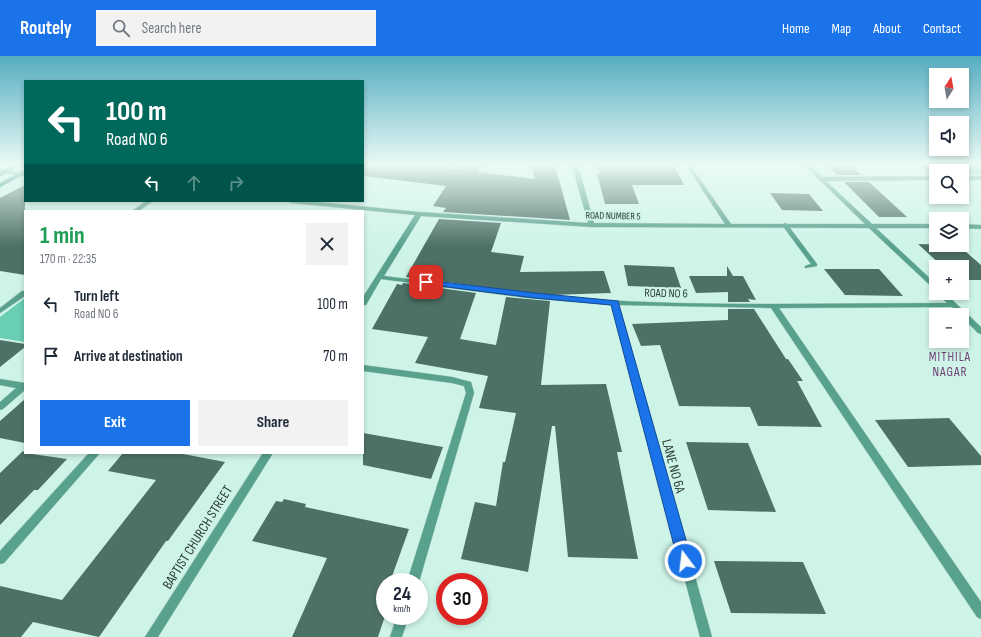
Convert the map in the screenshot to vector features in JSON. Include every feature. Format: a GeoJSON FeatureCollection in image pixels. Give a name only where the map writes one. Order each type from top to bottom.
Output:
{"type":"FeatureCollection","features":[{"type":"Feature","properties":{"kind":"street"},"geometry":{"type":"LineString","coordinates":[[583,192],[592,225]]}},
{"type":"Feature","properties":{"kind":"street"},"geometry":{"type":"LineString","coordinates":[[707,192],[729,225]]}},
{"type":"Feature","properties":{"kind":"street"},"geometry":{"type":"LineString","coordinates":[[835,192],[929,282]]}},
{"type":"Feature","properties":{"kind":"street"},"geometry":{"type":"LineString","coordinates":[[136,210],[148,202]]}},
{"type":"Feature","properties":{"kind":"street","name":"ROAD NUMBER 5"},"geometry":{"type":"LineString","coordinates":[[300,202],[419,214],[592,225],[929,226]]}},
{"type":"Feature","properties":{"kind":"street"},"geometry":{"type":"LineString","coordinates":[[324,210],[328,205]]}},
{"type":"Feature","properties":{"kind":"street"},"geometry":{"type":"LineString","coordinates":[[364,301],[419,214]]}},
{"type":"Feature","properties":{"kind":"street"},"geometry":{"type":"LineString","coordinates":[[785,225],[815,265],[807,267]]}},
{"type":"Feature","properties":{"kind":"street"},"geometry":{"type":"LineString","coordinates":[[969,226],[981,227]]}},
{"type":"Feature","properties":{"kind":"street","name":"ROAD NO 6"},"geometry":{"type":"LineString","coordinates":[[379,277],[535,296],[615,303],[954,305]]}},
{"type":"Feature","properties":{"kind":"street"},"geometry":{"type":"LineString","coordinates":[[0,311],[24,294]]}},
{"type":"Feature","properties":{"kind":"street"},"geometry":{"type":"LineString","coordinates":[[949,300],[981,331]]}},
{"type":"Feature","properties":{"kind":"street","name":"LANE NO 6A"},"geometry":{"type":"LineString","coordinates":[[615,303],[706,637]]}},
{"type":"Feature","properties":{"kind":"street"},"geometry":{"type":"LineString","coordinates":[[773,305],[981,613]]}},
{"type":"Feature","properties":{"kind":"street"},"geometry":{"type":"LineString","coordinates":[[364,368],[452,380],[468,384],[470,393],[416,573]]}},
{"type":"Feature","properties":{"kind":"street"},"geometry":{"type":"LineString","coordinates":[[0,382],[24,387]]}},
{"type":"Feature","properties":{"kind":"street"},"geometry":{"type":"LineString","coordinates":[[0,407],[24,387]]}},
{"type":"Feature","properties":{"kind":"street"},"geometry":{"type":"LineString","coordinates":[[0,559],[94,454]]}},
{"type":"Feature","properties":{"kind":"street","name":"BAPTIST CHURCH STREET"},"geometry":{"type":"LineString","coordinates":[[151,637],[267,454]]}},
{"type":"Feature","properties":{"kind":"street"},"geometry":{"type":"LineString","coordinates":[[396,637],[400,625]]}},
{"type":"Feature","properties":{"kind":"green space"},"geometry":{"type":"Polygon","coordinates":[[[24,299],[24,342],[0,338],[0,317],[24,299]]]}},
{"type":"Feature","properties":{"kind":"building"},"geometry":{"type":"Polygon","coordinates":[[[11,192],[24,192],[24,275],[0,271],[0,198],[11,192]]]}},
{"type":"Feature","properties":{"kind":"building"},"geometry":{"type":"Polygon","coordinates":[[[442,192],[562,192],[570,220],[443,212],[446,208],[433,206],[442,192]]]}},
{"type":"Feature","properties":{"kind":"building"},"geometry":{"type":"Polygon","coordinates":[[[602,192],[635,192],[639,204],[605,204],[602,192]]]}},
{"type":"Feature","properties":{"kind":"building"},"geometry":{"type":"Polygon","coordinates":[[[854,192],[880,192],[907,217],[879,217],[854,192]]]}},
{"type":"Feature","properties":{"kind":"building"},"geometry":{"type":"Polygon","coordinates":[[[770,193],[809,194],[823,211],[782,210],[770,193]]]}},
{"type":"Feature","properties":{"kind":"building"},"geometry":{"type":"Polygon","coordinates":[[[439,219],[501,223],[491,252],[524,256],[520,272],[604,271],[611,293],[551,295],[406,277],[439,219]]]}},
{"type":"Feature","properties":{"kind":"building"},"geometry":{"type":"Polygon","coordinates":[[[918,244],[929,244],[929,252],[966,252],[981,265],[981,280],[969,280],[969,260],[935,260],[918,244]]]}},
{"type":"Feature","properties":{"kind":"building"},"geometry":{"type":"Polygon","coordinates":[[[624,265],[674,267],[681,288],[628,286],[624,265]]]}},
{"type":"Feature","properties":{"kind":"building"},"geometry":{"type":"Polygon","coordinates":[[[727,266],[733,276],[743,276],[756,300],[748,299],[750,302],[728,302],[728,292],[696,293],[689,276],[727,276],[727,266]]]}},
{"type":"Feature","properties":{"kind":"building"},"geometry":{"type":"Polygon","coordinates":[[[824,269],[879,269],[903,296],[845,295],[824,269]]]}},
{"type":"Feature","properties":{"kind":"building"},"geometry":{"type":"Polygon","coordinates":[[[403,283],[476,293],[460,339],[496,345],[506,297],[550,301],[541,385],[606,384],[622,452],[617,452],[638,559],[568,557],[555,426],[552,426],[528,572],[461,559],[475,502],[496,506],[503,462],[505,462],[516,413],[479,408],[488,376],[415,363],[428,337],[372,329],[397,284],[402,285],[403,283]]]}},
{"type":"Feature","properties":{"kind":"building"},"geometry":{"type":"Polygon","coordinates":[[[728,309],[754,309],[786,359],[788,359],[803,381],[797,381],[822,427],[758,426],[750,407],[679,406],[660,345],[641,346],[632,324],[728,320],[728,309]]]}},
{"type":"Feature","properties":{"kind":"building"},"geometry":{"type":"Polygon","coordinates":[[[0,340],[24,344],[24,348],[0,367],[0,340]]]}},
{"type":"Feature","properties":{"kind":"building"},"geometry":{"type":"Polygon","coordinates":[[[24,400],[24,443],[0,438],[0,421],[24,400]]]}},
{"type":"Feature","properties":{"kind":"building"},"geometry":{"type":"Polygon","coordinates":[[[949,418],[981,456],[981,465],[908,467],[875,420],[949,418]]]}},
{"type":"Feature","properties":{"kind":"building"},"geometry":{"type":"Polygon","coordinates":[[[364,433],[443,447],[431,479],[363,465],[364,433]]]}},
{"type":"Feature","properties":{"kind":"building"},"geometry":{"type":"Polygon","coordinates":[[[686,442],[748,443],[776,512],[708,510],[686,442]]]}},
{"type":"Feature","properties":{"kind":"building"},"geometry":{"type":"Polygon","coordinates":[[[23,451],[24,454],[67,459],[38,490],[34,490],[0,525],[0,473],[23,451]]]}},
{"type":"Feature","properties":{"kind":"building"},"geometry":{"type":"Polygon","coordinates":[[[122,454],[183,454],[225,462],[168,541],[166,541],[99,637],[33,622],[21,637],[0,637],[0,586],[62,600],[156,480],[108,471],[122,454]]]}},
{"type":"Feature","properties":{"kind":"building"},"geometry":{"type":"Polygon","coordinates":[[[284,499],[306,504],[305,507],[409,529],[393,573],[376,573],[376,625],[382,625],[378,637],[292,637],[327,558],[252,541],[276,501],[282,502],[284,499]]]}},
{"type":"Feature","properties":{"kind":"building"},"geometry":{"type":"Polygon","coordinates":[[[714,561],[803,562],[826,614],[731,613],[714,561]]]}},
{"type":"Feature","properties":{"kind":"district","name":"MITHILA NAGAR"},"geometry":{"type":"Point","coordinates":[950,364]}},
{"type":"Feature","properties":{"kind":"route"},"geometry":{"type":"LineString","coordinates":[[426,282],[535,296],[615,303],[685,561]]}}]}
